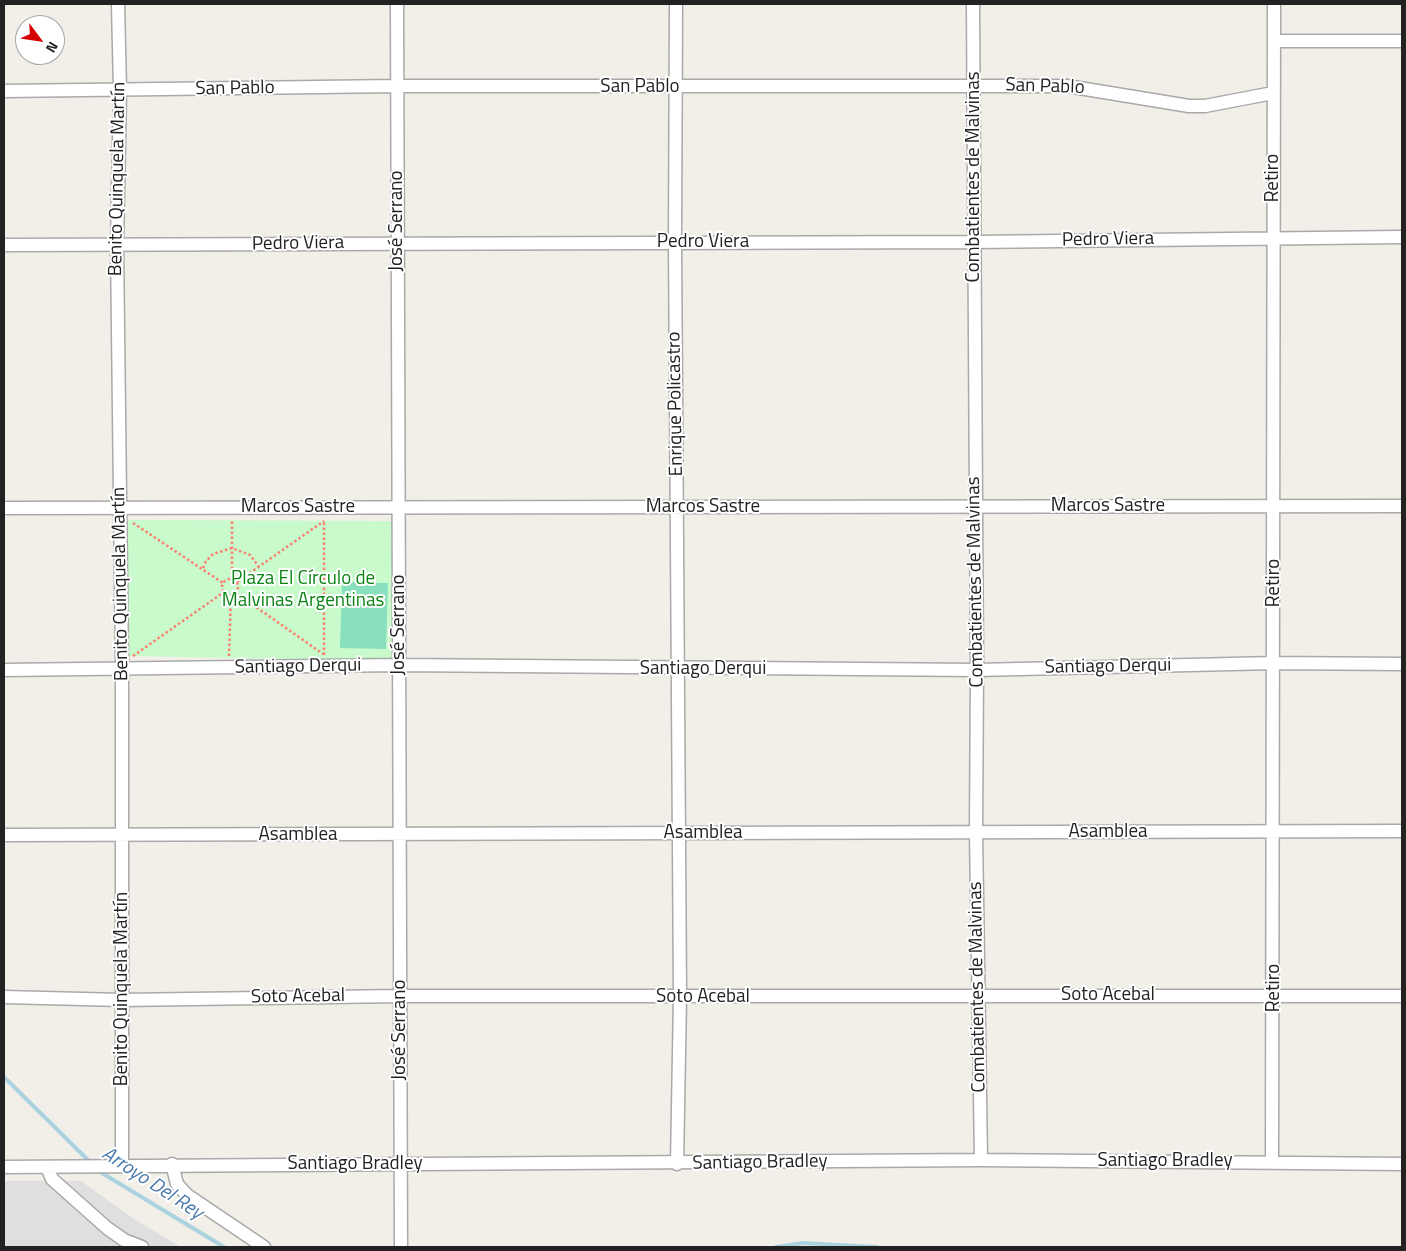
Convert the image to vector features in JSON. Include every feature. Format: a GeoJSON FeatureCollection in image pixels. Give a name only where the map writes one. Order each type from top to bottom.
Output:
{"type":"FeatureCollection","features":[{"type":"Feature","properties":{"kind":"street","name":"Benito Quinquela Martín"},"geometry":{"type":"LineString","coordinates":[[118,4],[120,90],[116,245],[122,667],[120,1165]]}},
{"type":"Feature","properties":{"kind":"street","name":"José Serrano"},"geometry":{"type":"LineString","coordinates":[[397,4],[401,1247]]}},
{"type":"Feature","properties":{"kind":"street","name":"Enrique Policastro"},"geometry":{"type":"LineString","coordinates":[[676,4],[675,242],[680,998],[676,1164]]}},
{"type":"Feature","properties":{"kind":"street","name":"Combatientes de Malvinas"},"geometry":{"type":"LineString","coordinates":[[973,4],[977,670],[976,832],[981,1160]]}},
{"type":"Feature","properties":{"kind":"street","name":"Retiro"},"geometry":{"type":"LineString","coordinates":[[1272,1162],[1274,996],[1274,4]]}},
{"type":"Feature","properties":{"kind":"street"},"geometry":{"type":"LineString","coordinates":[[1274,41],[1402,40]]}},
{"type":"Feature","properties":{"kind":"street","name":"San Pablo"},"geometry":{"type":"LineString","coordinates":[[4,91],[397,86],[1067,86],[1189,106],[1205,106],[1273,93]]}},
{"type":"Feature","properties":{"kind":"street","name":"Pedro Viera"},"geometry":{"type":"LineString","coordinates":[[4,245],[974,242],[1402,237]]}},
{"type":"Feature","properties":{"kind":"street","name":"Marcos Sastre"},"geometry":{"type":"LineString","coordinates":[[4,508],[120,514],[232,507],[324,506],[677,508],[1402,506]]}},
{"type":"Feature","properties":{"kind":"street","name":"Santiago Derqui"},"geometry":{"type":"LineString","coordinates":[[4,670],[122,667],[228,668],[324,661],[399,666],[977,670],[1274,663],[1402,664]]}},
{"type":"Feature","properties":{"kind":"street","name":"Asamblea"},"geometry":{"type":"LineString","coordinates":[[4,835],[1402,831]]}},
{"type":"Feature","properties":{"kind":"street","name":"Soto Acebal"},"geometry":{"type":"LineString","coordinates":[[4,997],[122,1000],[400,996],[680,998],[978,994],[1402,996]]}},
{"type":"Feature","properties":{"kind":"street","name":"Santiago Bradley"},"geometry":{"type":"LineString","coordinates":[[48,1167],[172,1164],[676,1164],[981,1160],[1402,1164]]}},
{"type":"Feature","properties":{"kind":"street"},"geometry":{"type":"LineString","coordinates":[[172,1164],[178,1184],[187,1195],[264,1247]]}},
{"type":"Feature","properties":{"kind":"street"},"geometry":{"type":"LineString","coordinates":[[4,1167],[48,1167],[52,1179],[108,1228],[124,1240],[142,1247]]}},
{"type":"Feature","properties":{"kind":"path"},"geometry":{"type":"LineString","coordinates":[[324,506],[324,661]]}},
{"type":"Feature","properties":{"kind":"path"},"geometry":{"type":"LineString","coordinates":[[232,507],[232,578]]}},
{"type":"Feature","properties":{"kind":"path"},"geometry":{"type":"LineString","coordinates":[[120,514],[223,582],[224,592]]}},
{"type":"Feature","properties":{"kind":"path"},"geometry":{"type":"LineString","coordinates":[[237,582],[324,521]]}},
{"type":"Feature","properties":{"kind":"path"},"geometry":{"type":"LineString","coordinates":[[203,568],[206,561],[213,554],[232,548],[250,555],[259,567]]}},
{"type":"Feature","properties":{"kind":"path"},"geometry":{"type":"LineString","coordinates":[[224,592],[231,595],[239,589],[237,582],[232,578]]}},
{"type":"Feature","properties":{"kind":"path"},"geometry":{"type":"LineString","coordinates":[[223,582],[232,578]]}},
{"type":"Feature","properties":{"kind":"path"},"geometry":{"type":"LineString","coordinates":[[122,667],[224,592]]}},
{"type":"Feature","properties":{"kind":"path"},"geometry":{"type":"LineString","coordinates":[[236,593],[324,661]]}},
{"type":"Feature","properties":{"kind":"path"},"geometry":{"type":"LineString","coordinates":[[228,668],[231,595]]}},
{"type":"Feature","properties":{"kind":"shaded area"},"geometry":{"type":"Polygon","coordinates":[[[4,1181],[81,1181],[134,1219],[181,1247],[4,1247],[4,1181]]]}},
{"type":"Feature","properties":{"kind":"green space","name":"Plaza El Círculo de Malvinas Argentinas"},"geometry":{"type":"Polygon","coordinates":[[[127,520],[393,521],[392,661],[128,656],[127,520]]]}},
{"type":"Feature","properties":{"kind":"green space"},"geometry":{"type":"Polygon","coordinates":[[[342,582],[388,583],[386,649],[340,648],[342,582]]]}},
{"type":"Feature","properties":{"kind":"waterway","name":"Arroyo Del Rey"},"geometry":{"type":"LineString","coordinates":[[4,1077],[91,1163]]}},
{"type":"Feature","properties":{"kind":"waterway","name":"Arroyo Del Rey"},"geometry":{"type":"LineString","coordinates":[[97,1170],[224,1247]]}},
{"type":"Feature","properties":{"kind":"waterway","name":"Arroyo Del Rey"},"geometry":{"type":"LineString","coordinates":[[776,1247],[803,1243],[877,1247]]}}]}
